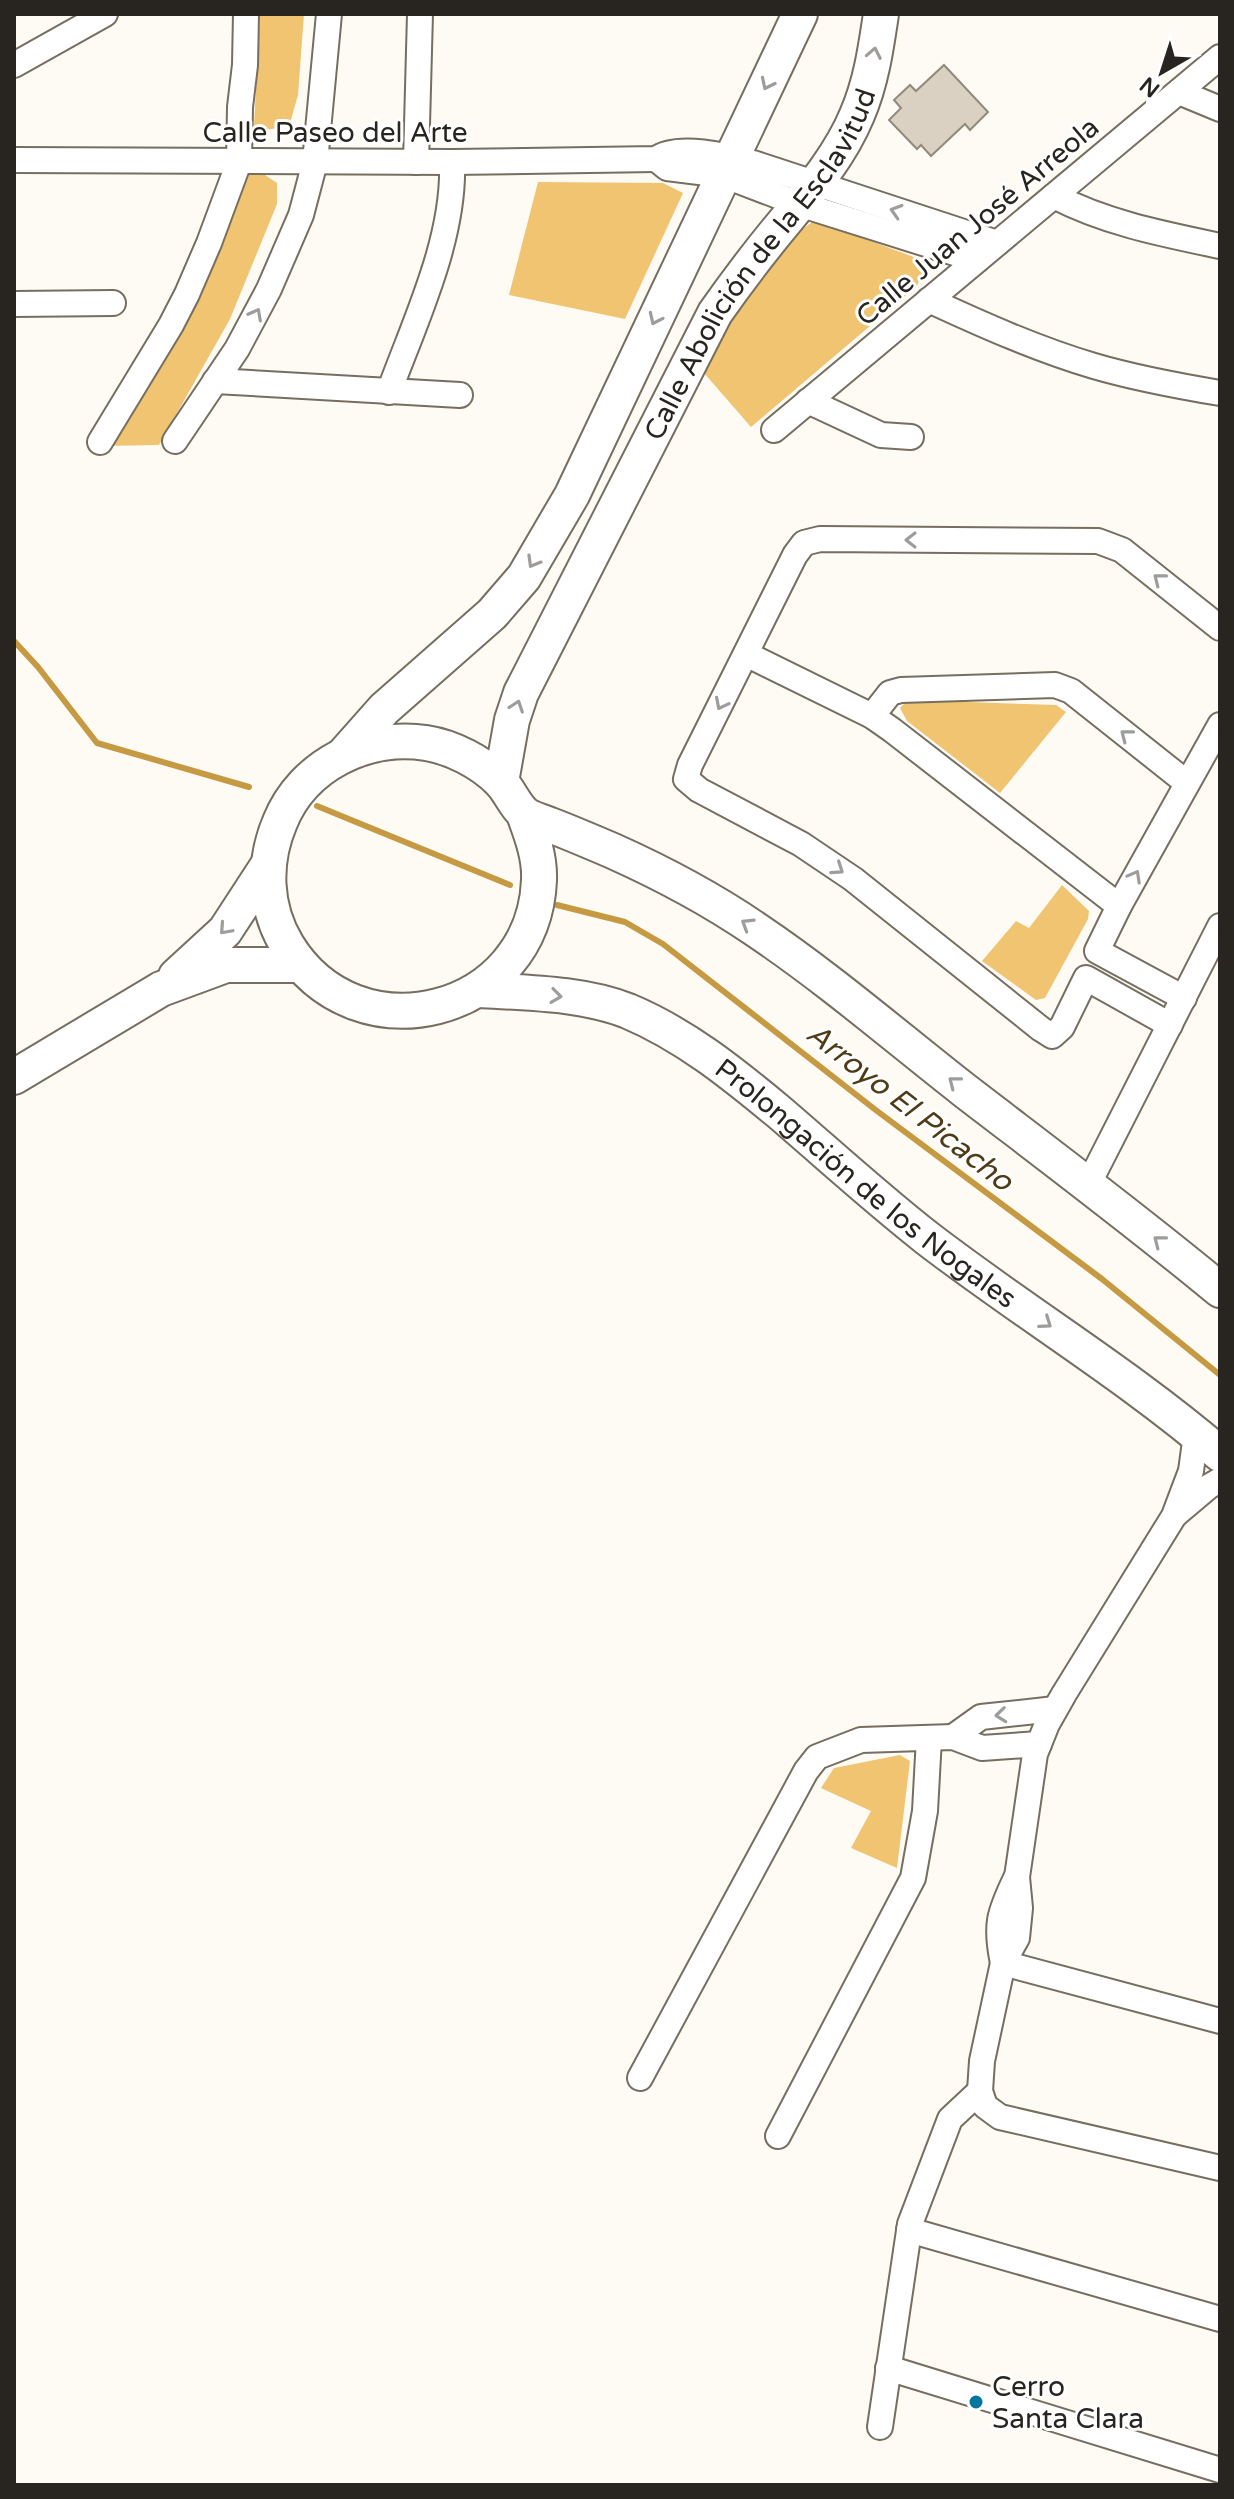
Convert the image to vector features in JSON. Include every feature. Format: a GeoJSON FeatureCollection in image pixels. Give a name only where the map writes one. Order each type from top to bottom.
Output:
{"type":"FeatureCollection","features":[{"type":"Feature","properties":{"kind":"main road","name":"Calle Abolición de la Esclavitud"},"geometry":{"type":"LineString","coordinates":[[572,495],[800,14]]}},
{"type":"Feature","properties":{"kind":"main road","name":"Calle Abolición de la Esclavitud"},"geometry":{"type":"LineString","coordinates":[[501,782],[512,720],[521,693],[715,313],[807,194],[839,149],[857,116],[868,84],[881,14]]}},
{"type":"Feature","properties":{"kind":"main road","name":"Prolongación de los Nogales"},"geometry":{"type":"LineString","coordinates":[[345,753],[386,742],[427,743],[467,756],[501,782],[524,814],[536,845],[540,878],[535,911],[523,941],[504,968],[479,990],[434,1009],[410,1012],[386,1011],[339,996],[301,965],[286,943],[275,918],[269,892],[268,865],[284,811],[301,787],[321,768],[345,753],[384,709],[492,614],[524,577],[572,495]]}},
{"type":"Feature","properties":{"kind":"main road"},"geometry":{"type":"LineString","coordinates":[[524,814],[675,881],[755,928],[1220,1290]]}},
{"type":"Feature","properties":{"kind":"main road"},"geometry":{"type":"LineString","coordinates":[[161,989],[225,931],[268,865]]}},
{"type":"Feature","properties":{"kind":"main road"},"geometry":{"type":"LineString","coordinates":[[14,1077],[161,989],[226,965],[301,965]]}},
{"type":"Feature","properties":{"kind":"main road","name":"Prolongación de los Nogales"},"geometry":{"type":"LineString","coordinates":[[479,990],[538,993],[587,1000],[626,1010],[678,1035],[737,1077],[927,1237],[1127,1380],[1208,1444]]}},
{"type":"Feature","properties":{"kind":"street"},"geometry":{"type":"LineString","coordinates":[[14,65],[105,14]]}},
{"type":"Feature","properties":{"kind":"street"},"geometry":{"type":"LineString","coordinates":[[100,442],[187,294],[239,162],[246,14]]}},
{"type":"Feature","properties":{"kind":"street"},"geometry":{"type":"LineString","coordinates":[[175,441],[237,349],[269,289],[301,215],[315,162],[329,14]]}},
{"type":"Feature","properties":{"kind":"street"},"geometry":{"type":"LineString","coordinates":[[416,162],[420,14]]}},
{"type":"Feature","properties":{"kind":"street","name":"Calle Juan José Arreola"},"geometry":{"type":"LineString","coordinates":[[774,430],[1220,57]]}},
{"type":"Feature","properties":{"kind":"street"},"geometry":{"type":"LineString","coordinates":[[1179,92],[1220,109]]}},
{"type":"Feature","properties":{"kind":"street","name":"Calle Paseo del Arte"},"geometry":{"type":"LineString","coordinates":[[14,160],[452,162],[656,159],[675,150],[924,231],[997,243]]}},
{"type":"Feature","properties":{"kind":"street"},"geometry":{"type":"LineString","coordinates":[[389,392],[443,234],[453,191],[452,162]]}},
{"type":"Feature","properties":{"kind":"street"},"geometry":{"type":"LineString","coordinates":[[1054,196],[1109,220],[1220,246]]}},
{"type":"Feature","properties":{"kind":"street","name":"Calle Paseo del Arte"},"geometry":{"type":"LineString","coordinates":[[924,231],[977,260]]}},
{"type":"Feature","properties":{"kind":"street"},"geometry":{"type":"LineString","coordinates":[[929,300],[1015,339],[1094,366],[1220,393]]}},
{"type":"Feature","properties":{"kind":"street"},"geometry":{"type":"LineString","coordinates":[[14,304],[113,303]]}},
{"type":"Feature","properties":{"kind":"street"},"geometry":{"type":"LineString","coordinates":[[215,381],[460,395]]}},
{"type":"Feature","properties":{"kind":"street"},"geometry":{"type":"LineString","coordinates":[[808,401],[881,435],[911,437]]}},
{"type":"Feature","properties":{"kind":"street"},"geometry":{"type":"LineString","coordinates":[[1220,628],[1122,550],[1098,541],[820,539],[804,543],[795,555],[690,765],[686,779],[699,790],[801,844],[853,879],[1052,1036],[1062,1027],[1119,906],[1220,725]]}},
{"type":"Feature","properties":{"kind":"street"},"geometry":{"type":"LineString","coordinates":[[746,654],[872,716],[1119,906]]}},
{"type":"Feature","properties":{"kind":"street"},"geometry":{"type":"LineString","coordinates":[[872,716],[890,693],[901,690],[1055,685],[1071,691],[1187,783]]}},
{"type":"Feature","properties":{"kind":"street"},"geometry":{"type":"LineString","coordinates":[[1088,1185],[1184,998],[1212,961],[1219,931]]}},
{"type":"Feature","properties":{"kind":"street"},"geometry":{"type":"LineString","coordinates":[[1097,951],[1184,998]]}},
{"type":"Feature","properties":{"kind":"street"},"geometry":{"type":"LineString","coordinates":[[1086,978],[1170,1025]]}},
{"type":"Feature","properties":{"kind":"street"},"geometry":{"type":"LineString","coordinates":[[1208,1444],[1191,1471],[1174,1516],[1055,1709],[1035,1754],[1017,1877],[1020,1908],[1017,1938],[1003,1963],[982,2061],[980,2091],[985,2106],[1000,2117],[1220,2168]]}},
{"type":"Feature","properties":{"kind":"street"},"geometry":{"type":"LineString","coordinates":[[1174,1516],[1220,1480]]}},
{"type":"Feature","properties":{"kind":"street"},"geometry":{"type":"LineString","coordinates":[[778,2136],[913,1878],[941,1738],[981,1717],[1055,1709]]}},
{"type":"Feature","properties":{"kind":"street"},"geometry":{"type":"LineString","coordinates":[[640,2078],[817,1757],[861,1740],[941,1738],[982,1748],[1039,1744]]}},
{"type":"Feature","properties":{"kind":"street"},"geometry":{"type":"LineString","coordinates":[[1003,1963],[1220,2021]]}},
{"type":"Feature","properties":{"kind":"street"},"geometry":{"type":"LineString","coordinates":[[880,2427],[909,2230],[950,2119],[980,2091]]}},
{"type":"Feature","properties":{"kind":"street"},"geometry":{"type":"LineString","coordinates":[[909,2230],[1220,2319]]}},
{"type":"Feature","properties":{"kind":"street"},"geometry":{"type":"LineString","coordinates":[[888,2368],[1220,2470]]}},
{"type":"Feature","properties":{"kind":"shaded area"},"geometry":{"type":"Polygon","coordinates":[[[260,14],[304,14],[298,95],[290,123],[272,129],[254,126],[260,14]]]}},
{"type":"Feature","properties":{"kind":"shaded area"},"geometry":{"type":"Polygon","coordinates":[[[259,171],[277,183],[277,204],[230,319],[159,445],[102,446],[240,178],[259,171]]]}},
{"type":"Feature","properties":{"kind":"shaded area"},"geometry":{"type":"Polygon","coordinates":[[[538,182],[663,183],[683,193],[625,319],[509,295],[538,182]]]}},
{"type":"Feature","properties":{"kind":"shaded area"},"geometry":{"type":"Polygon","coordinates":[[[815,220],[927,262],[917,286],[751,427],[704,373],[737,309],[764,269],[779,251],[815,220]]]}},
{"type":"Feature","properties":{"kind":"shaded area"},"geometry":{"type":"Polygon","coordinates":[[[908,700],[1056,705],[1066,712],[1000,793],[907,721],[900,708],[908,700]]]}},
{"type":"Feature","properties":{"kind":"shaded area"},"geometry":{"type":"Polygon","coordinates":[[[1062,885],[1089,911],[1088,919],[1045,998],[1036,1000],[982,961],[1016,921],[1029,928],[1062,885]]]}},
{"type":"Feature","properties":{"kind":"shaded area"},"geometry":{"type":"Polygon","coordinates":[[[900,1755],[910,1761],[897,1868],[851,1848],[871,1811],[821,1788],[834,1768],[900,1755]]]}},
{"type":"Feature","properties":{"kind":"building"},"geometry":{"type":"Polygon","coordinates":[[[944,65],[988,112],[970,130],[965,124],[931,156],[921,145],[917,149],[889,120],[901,108],[894,100],[910,85],[916,91],[944,65]]]}},
{"type":"Feature","properties":{"kind":"waterway","name":"Arroyo El Picacho"},"geometry":{"type":"LineString","coordinates":[[14,641],[97,743],[249,787]]}},
{"type":"Feature","properties":{"kind":"waterway","name":"Arroyo El Picacho"},"geometry":{"type":"LineString","coordinates":[[317,806],[510,885]]}},
{"type":"Feature","properties":{"kind":"waterway","name":"Arroyo El Picacho"},"geometry":{"type":"LineString","coordinates":[[557,905],[625,922],[663,944],[877,1111],[1102,1279],[1220,1375]]}},
{"type":"Feature","properties":{"kind":"place","name":"Cerro Santa Clara"},"geometry":{"type":"Point","coordinates":[976,2402]}}]}
